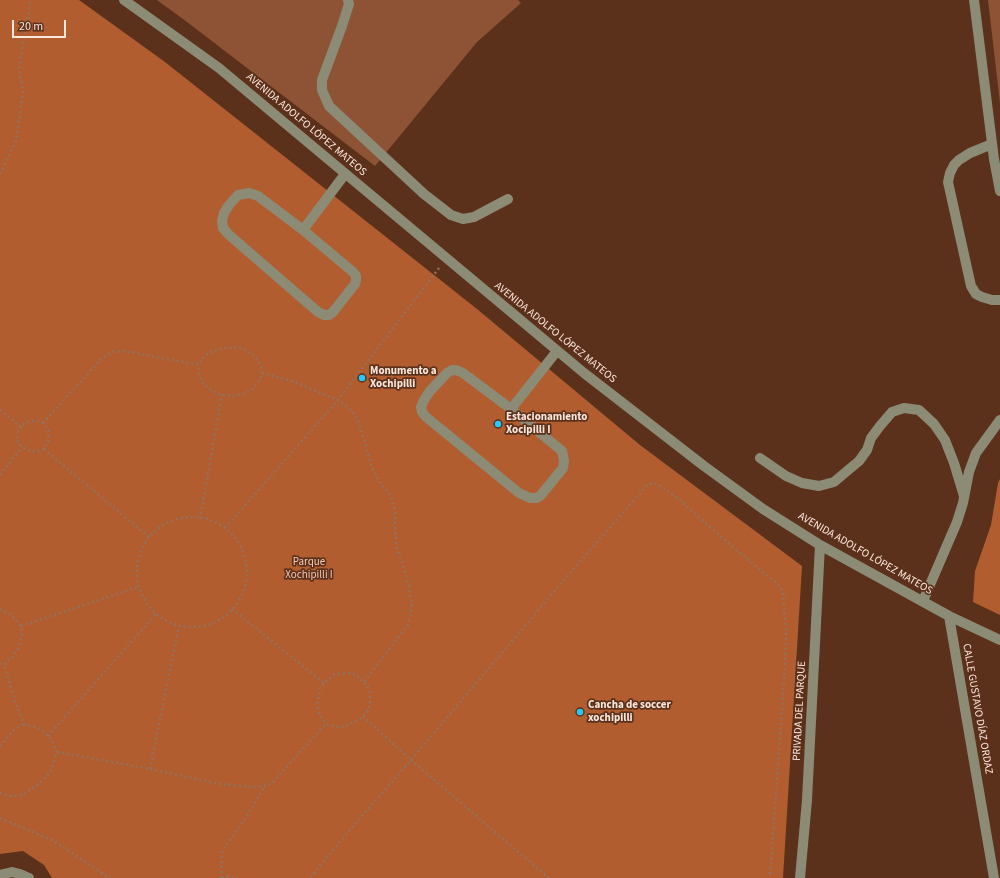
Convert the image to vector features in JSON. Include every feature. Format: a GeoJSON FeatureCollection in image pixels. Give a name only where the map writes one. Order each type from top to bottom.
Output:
{"type":"FeatureCollection","features":[{"type":"Feature","properties":{"kind":"street","name":"AVENIDA ADOLFO LÓPEZ MATEOS"},"geometry":{"type":"LineString","coordinates":[[124,0],[219,68],[584,374],[704,466],[763,509],[820,545],[949,616],[1000,640]]}},
{"type":"Feature","properties":{"kind":"street"},"geometry":{"type":"LineString","coordinates":[[348,0],[349,4],[342,26],[322,80],[322,90],[329,106],[424,194],[452,214],[463,219],[474,217],[508,199]]}},
{"type":"Feature","properties":{"kind":"street"},"geometry":{"type":"LineString","coordinates":[[974,0],[992,144],[1000,191]]}},
{"type":"Feature","properties":{"kind":"street"},"geometry":{"type":"LineString","coordinates":[[992,144],[970,153],[959,160],[954,165],[948,182],[971,286],[976,294],[982,297],[992,300],[1000,300]]}},
{"type":"Feature","properties":{"kind":"street"},"geometry":{"type":"LineString","coordinates":[[303,230],[345,174]]}},
{"type":"Feature","properties":{"kind":"street"},"geometry":{"type":"LineString","coordinates":[[249,193],[258,196],[303,230],[356,276],[355,284],[329,315],[324,315],[318,312],[228,234],[223,228],[222,221],[224,213],[238,195],[249,193]]}},
{"type":"Feature","properties":{"kind":"street"},"geometry":{"type":"LineString","coordinates":[[511,409],[558,351]]}},
{"type":"Feature","properties":{"kind":"street"},"geometry":{"type":"LineString","coordinates":[[452,370],[456,370],[463,373],[511,409],[562,451],[564,461],[563,468],[537,498],[530,498],[519,493],[426,417],[422,412],[421,407],[430,391],[447,373],[452,370]]}},
{"type":"Feature","properties":{"kind":"street"},"geometry":{"type":"LineString","coordinates":[[760,458],[786,476],[802,483],[818,486],[834,482],[859,461],[867,450],[871,438],[892,412],[904,408],[919,410],[934,424],[945,440],[964,496]]}},
{"type":"Feature","properties":{"kind":"street"},"geometry":{"type":"LineString","coordinates":[[923,601],[957,522],[969,472],[976,453],[1000,420]]}},
{"type":"Feature","properties":{"kind":"street","name":"PRIVADA DEL PARQUE"},"geometry":{"type":"LineString","coordinates":[[800,878],[807,800],[820,545]]}},
{"type":"Feature","properties":{"kind":"street","name":"CALLE GUSTAVO DÍAZ ORDAZ"},"geometry":{"type":"LineString","coordinates":[[949,616],[994,878]]}},
{"type":"Feature","properties":{"kind":"street"},"geometry":{"type":"LineString","coordinates":[[0,876],[12,872],[29,878]]}},
{"type":"Feature","properties":{"kind":"path"},"geometry":{"type":"LineString","coordinates":[[0,174],[16,140],[24,92],[19,66],[30,0]]}},
{"type":"Feature","properties":{"kind":"path"},"geometry":{"type":"LineString","coordinates":[[225,528],[338,400],[443,264],[448,260]]}},
{"type":"Feature","properties":{"kind":"path"},"geometry":{"type":"LineString","coordinates":[[233,347],[242,348],[255,356],[261,366],[262,373],[260,380],[253,389],[243,394],[233,396],[222,395],[207,387],[201,381],[199,365],[207,354],[218,349],[233,347]]}},
{"type":"Feature","properties":{"kind":"path"},"geometry":{"type":"LineString","coordinates":[[43,423],[102,358],[113,352],[125,351],[199,365]]}},
{"type":"Feature","properties":{"kind":"path"},"geometry":{"type":"LineString","coordinates":[[262,373],[295,382],[338,400],[349,408],[357,418],[372,468],[380,483],[394,501],[396,545],[407,578],[412,604],[411,614],[408,624],[364,682]]}},
{"type":"Feature","properties":{"kind":"path"},"geometry":{"type":"LineString","coordinates":[[200,519],[222,395]]}},
{"type":"Feature","properties":{"kind":"path"},"geometry":{"type":"LineString","coordinates":[[0,410],[21,427]]}},
{"type":"Feature","properties":{"kind":"path"},"geometry":{"type":"LineString","coordinates":[[31,421],[43,423],[49,432],[48,441],[44,449],[32,452],[22,447],[16,438],[21,427],[25,423],[31,421]]}},
{"type":"Feature","properties":{"kind":"path"},"geometry":{"type":"LineString","coordinates":[[0,475],[22,447]]}},
{"type":"Feature","properties":{"kind":"path"},"geometry":{"type":"LineString","coordinates":[[44,449],[148,537]]}},
{"type":"Feature","properties":{"kind":"path"},"geometry":{"type":"LineString","coordinates":[[311,878],[321,864],[563,581],[643,490],[650,484],[657,484],[674,495],[776,583],[781,588],[783,594],[786,630],[785,667],[770,878]]}},
{"type":"Feature","properties":{"kind":"path"},"geometry":{"type":"LineString","coordinates":[[184,517],[214,521],[225,528],[241,547],[247,569],[246,585],[239,601],[224,617],[206,626],[179,626],[157,613],[138,587],[136,569],[139,555],[148,537],[166,523],[184,517]]}},
{"type":"Feature","properties":{"kind":"path"},"geometry":{"type":"LineString","coordinates":[[21,626],[138,587]]}},
{"type":"Feature","properties":{"kind":"path"},"geometry":{"type":"LineString","coordinates":[[0,609],[10,614],[21,626],[21,637],[18,649],[12,658],[2,664],[24,724]]}},
{"type":"Feature","properties":{"kind":"path"},"geometry":{"type":"LineString","coordinates":[[232,609],[324,683]]}},
{"type":"Feature","properties":{"kind":"path"},"geometry":{"type":"LineString","coordinates":[[48,736],[157,613]]}},
{"type":"Feature","properties":{"kind":"path"},"geometry":{"type":"LineString","coordinates":[[150,769],[179,626]]}},
{"type":"Feature","properties":{"kind":"path"},"geometry":{"type":"LineString","coordinates":[[351,673],[356,676],[367,685],[370,692],[368,711],[359,720],[346,726],[340,727],[327,724],[320,716],[317,705],[320,688],[324,683],[334,675],[351,673]]}},
{"type":"Feature","properties":{"kind":"path"},"geometry":{"type":"LineString","coordinates":[[363,716],[411,760],[549,878]]}},
{"type":"Feature","properties":{"kind":"path"},"geometry":{"type":"LineString","coordinates":[[0,793],[10,796],[23,795],[40,783],[51,771],[57,752],[51,739],[43,730],[24,724]]}},
{"type":"Feature","properties":{"kind":"path"},"geometry":{"type":"LineString","coordinates":[[0,746],[13,732],[24,724]]}},
{"type":"Feature","properties":{"kind":"path"},"geometry":{"type":"LineString","coordinates":[[57,752],[150,769],[220,784],[252,787],[264,786],[272,783],[327,724]]}},
{"type":"Feature","properties":{"kind":"path"},"geometry":{"type":"LineString","coordinates":[[238,878],[226,876],[222,878],[222,851],[247,816],[264,786]]}},
{"type":"Feature","properties":{"kind":"path"},"geometry":{"type":"LineString","coordinates":[[0,818],[52,840],[110,878]]}},
{"type":"Feature","properties":{"kind":"shaded area"},"geometry":{"type":"Polygon","coordinates":[[[157,0],[518,0],[521,3],[477,42],[375,166],[157,0]]]}},
{"type":"Feature","properties":{"kind":"shaded area"},"geometry":{"type":"Polygon","coordinates":[[[988,0],[1000,0],[1000,103],[988,0]]]}},
{"type":"Feature","properties":{"kind":"green space","name":"Parque Xochipilli I"},"geometry":{"type":"Polygon","coordinates":[[[0,0],[79,0],[165,62],[477,309],[640,445],[802,566],[783,878],[52,878],[44,865],[23,851],[0,854],[0,0]]]}},
{"type":"Feature","properties":{"kind":"green space"},"geometry":{"type":"Polygon","coordinates":[[[1000,479],[1000,615],[973,602],[975,571],[991,525],[1000,479]]]}},
{"type":"Feature","properties":{"kind":"place","name":"Monumento a Xochipilli"},"geometry":{"type":"Point","coordinates":[362,378]}},
{"type":"Feature","properties":{"kind":"place","name":"Estacionamiento Xocipilli I"},"geometry":{"type":"Point","coordinates":[498,424]}},
{"type":"Feature","properties":{"kind":"place","name":"Cancha de soccer xochipilli"},"geometry":{"type":"Point","coordinates":[580,712]}}]}
